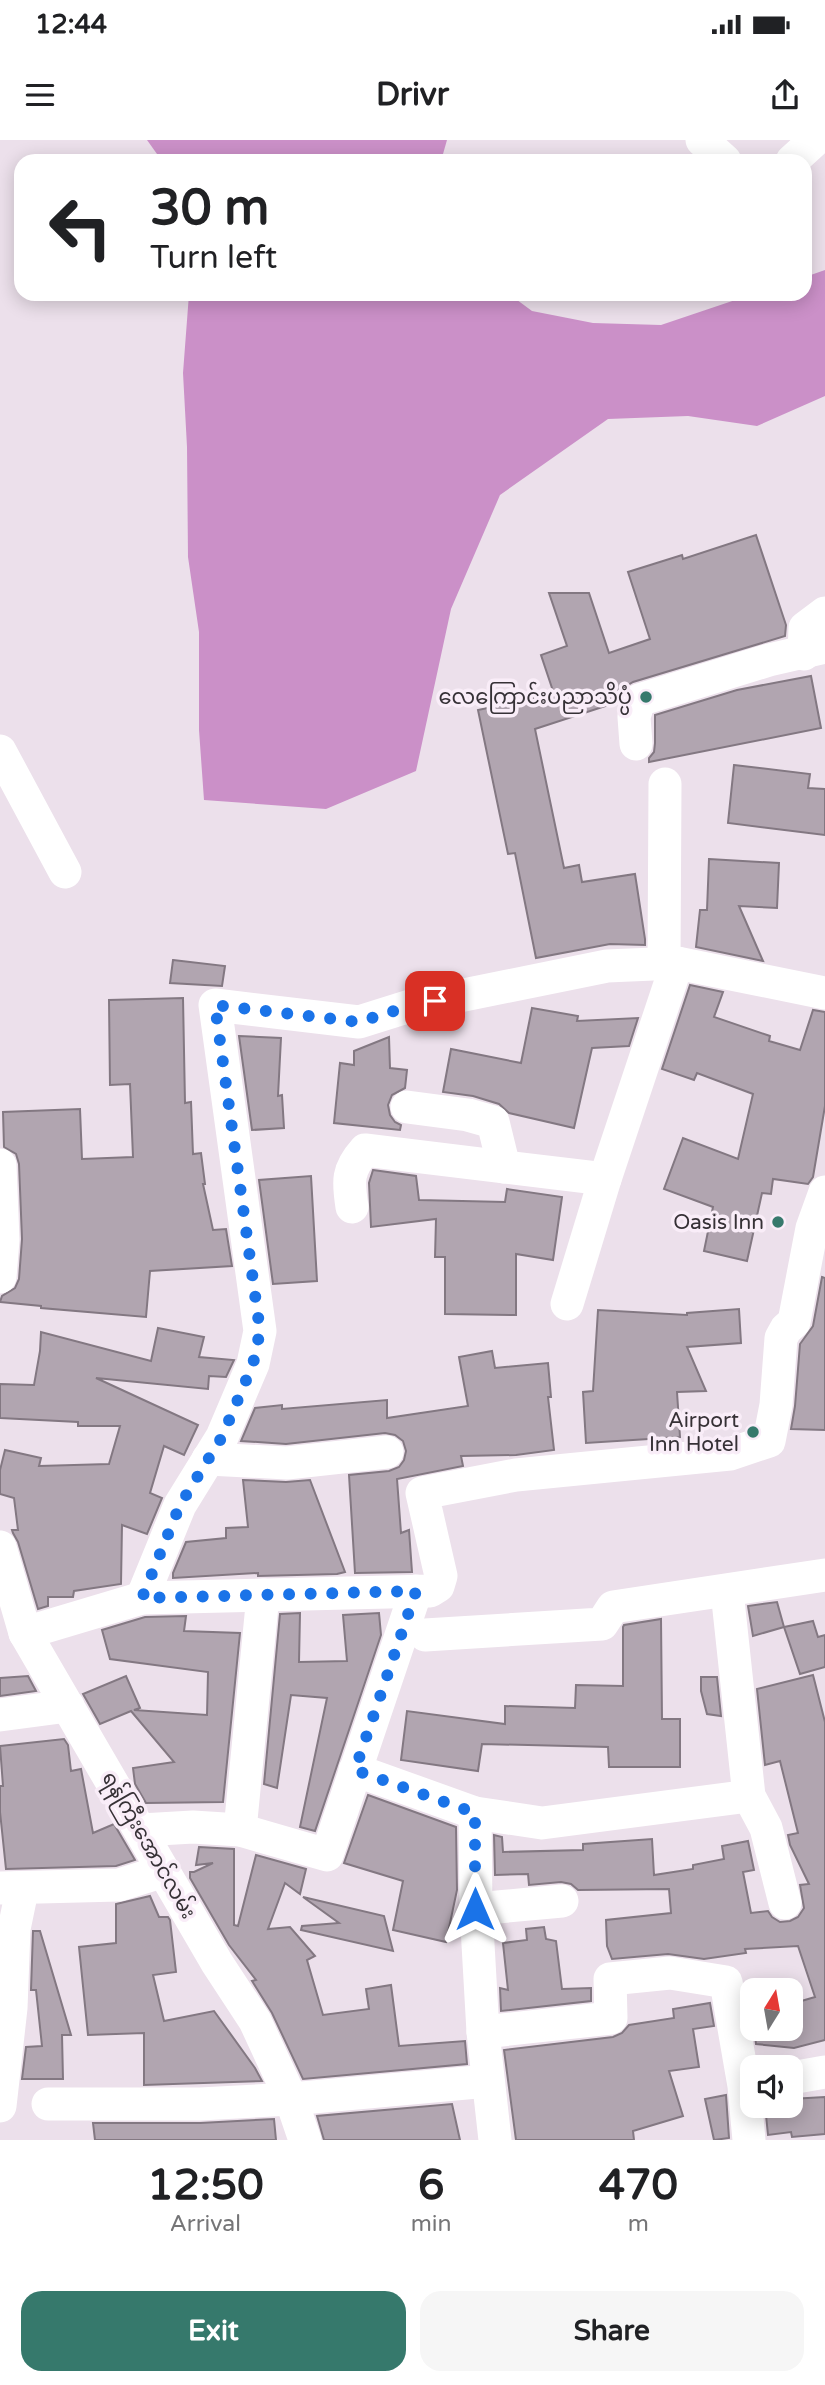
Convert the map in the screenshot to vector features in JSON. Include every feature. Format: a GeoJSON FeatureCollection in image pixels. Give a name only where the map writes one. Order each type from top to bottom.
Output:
{"type":"FeatureCollection","features":[{"type":"Feature","properties":{"kind":"street"},"geometry":{"type":"LineString","coordinates":[[702,140],[717,154]]}},
{"type":"Feature","properties":{"kind":"street"},"geometry":{"type":"LineString","coordinates":[[800,154],[815,140]]}},
{"type":"Feature","properties":{"kind":"street"},"geometry":{"type":"LineString","coordinates":[[636,744],[634,716],[639,699],[769,660],[814,650],[806,628],[825,613]]}},
{"type":"Feature","properties":{"kind":"street"},"geometry":{"type":"LineString","coordinates":[[0,751],[65,872]]}},
{"type":"Feature","properties":{"kind":"street"},"geometry":{"type":"LineString","coordinates":[[567,1304],[671,963],[664,785]]}},
{"type":"Feature","properties":{"kind":"street"},"geometry":{"type":"LineString","coordinates":[[142,1598],[180,1505],[222,1437],[253,1364],[260,1331],[215,1005],[359,1022],[410,1006],[607,966],[671,963],[825,993]]}},
{"type":"Feature","properties":{"kind":"street"},"geometry":{"type":"LineString","coordinates":[[407,1107],[468,1115],[493,1122],[504,1167]]}},
{"type":"Feature","properties":{"kind":"street"},"geometry":{"type":"LineString","coordinates":[[352,1206],[348,1180],[357,1159],[365,1150],[605,1180]]}},
{"type":"Feature","properties":{"kind":"street"},"geometry":{"type":"LineString","coordinates":[[0,1165],[3,1240],[0,1277]]}},
{"type":"Feature","properties":{"kind":"street"},"geometry":{"type":"LineString","coordinates":[[25,1633],[142,1598],[430,1591],[438,1586],[441,1576],[422,1493],[516,1475],[730,1454],[769,1440],[776,1405],[781,1338],[793,1322],[812,1228],[825,1192]]}},
{"type":"Feature","properties":{"kind":"street"},"geometry":{"type":"LineString","coordinates":[[208,1459],[287,1463],[387,1452]]}},
{"type":"Feature","properties":{"kind":"street","name":"ရန်ကြီးအောင်လမ်း"},"geometry":{"type":"LineString","coordinates":[[0,1546],[25,1633],[217,1963],[255,2021],[291,2099],[305,2140]]}},
{"type":"Feature","properties":{"kind":"street"},"geometry":{"type":"LineString","coordinates":[[425,1635],[602,1624],[613,1607],[825,1576]]}},
{"type":"Feature","properties":{"kind":"street"},"geometry":{"type":"LineString","coordinates":[[141,1830],[193,1827],[240,1830],[327,1854],[416,1591]]}},
{"type":"Feature","properties":{"kind":"street"},"geometry":{"type":"LineString","coordinates":[[727,1591],[750,1796],[766,1828],[785,1903]]}},
{"type":"Feature","properties":{"kind":"street"},"geometry":{"type":"LineString","coordinates":[[240,1830],[262,1595]]}},
{"type":"Feature","properties":{"kind":"street"},"geometry":{"type":"LineString","coordinates":[[0,1715],[68,1706]]}},
{"type":"Feature","properties":{"kind":"street"},"geometry":{"type":"LineString","coordinates":[[355,1770],[475,1813],[542,1823],[750,1796]]}},
{"type":"Feature","properties":{"kind":"street"},"geometry":{"type":"LineString","coordinates":[[475,1813],[475,1909],[483,2032],[495,2140]]}},
{"type":"Feature","properties":{"kind":"street"},"geometry":{"type":"LineString","coordinates":[[8,1888],[120,1885],[164,1871]]}},
{"type":"Feature","properties":{"kind":"street"},"geometry":{"type":"LineString","coordinates":[[0,2106],[11,2008],[15,1929],[20,1900],[8,1888]]}},
{"type":"Feature","properties":{"kind":"street"},"geometry":{"type":"LineString","coordinates":[[475,1909],[562,1901]]}},
{"type":"Feature","properties":{"kind":"street"},"geometry":{"type":"LineString","coordinates":[[483,2032],[611,2018],[610,1979],[670,1973],[726,1982],[742,2055]]}},
{"type":"Feature","properties":{"kind":"street"},"geometry":{"type":"LineString","coordinates":[[803,2076],[825,2072]]}},
{"type":"Feature","properties":{"kind":"street"},"geometry":{"type":"LineString","coordinates":[[48,2104],[201,2104],[291,2099],[488,2081]]}},
{"type":"Feature","properties":{"kind":"street"},"geometry":{"type":"LineString","coordinates":[[749,2118],[749,2140]]}},
{"type":"Feature","properties":{"kind":"shaded area"},"geometry":{"type":"Polygon","coordinates":[[[147,140],[447,140],[443,154],[157,154],[147,140]]]}},
{"type":"Feature","properties":{"kind":"shaded area"},"geometry":{"type":"Polygon","coordinates":[[[825,270],[825,396],[757,426],[688,416],[608,419],[500,495],[451,609],[416,771],[326,809],[204,800],[199,730],[199,632],[188,557],[183,373],[188,301],[518,301],[532,311],[593,323],[661,325],[732,301],[812,301],[812,275],[825,270]]]}},
{"type":"Feature","properties":{"kind":"building"},"geometry":{"type":"Polygon","coordinates":[[[756,535],[786,625],[785,636],[633,682],[625,687],[618,702],[535,729],[564,868],[579,865],[582,882],[635,874],[645,939],[645,945],[610,944],[536,958],[515,853],[508,854],[478,710],[554,694],[541,655],[567,646],[549,593],[589,593],[609,653],[650,639],[628,572],[682,555],[683,559],[756,535]]]}},
{"type":"Feature","properties":{"kind":"building"},"geometry":{"type":"Polygon","coordinates":[[[811,676],[821,728],[649,762],[654,752],[655,715],[737,690],[811,676]]]}},
{"type":"Feature","properties":{"kind":"building"},"geometry":{"type":"Polygon","coordinates":[[[734,765],[810,774],[808,788],[825,789],[825,835],[728,823],[734,765]]]}},
{"type":"Feature","properties":{"kind":"building"},"geometry":{"type":"Polygon","coordinates":[[[709,859],[779,863],[777,908],[739,906],[763,961],[696,947],[700,910],[707,910],[709,859]]]}},
{"type":"Feature","properties":{"kind":"building"},"geometry":{"type":"Polygon","coordinates":[[[173,960],[225,966],[222,986],[170,983],[173,960]]]}},
{"type":"Feature","properties":{"kind":"building"},"geometry":{"type":"Polygon","coordinates":[[[690,985],[723,992],[714,1017],[770,1036],[769,1041],[800,1050],[813,1010],[825,1012],[825,1106],[813,1177],[808,1184],[773,1179],[771,1194],[762,1193],[747,1261],[704,1251],[713,1207],[664,1189],[683,1138],[738,1159],[753,1094],[697,1073],[694,1080],[662,1069],[690,985]]]}},
{"type":"Feature","properties":{"kind":"building"},"geometry":{"type":"Polygon","coordinates":[[[183,998],[185,1103],[191,1102],[193,1154],[201,1153],[203,1184],[213,1230],[226,1229],[232,1266],[150,1271],[146,1317],[0,1302],[2,1296],[15,1288],[19,1279],[22,1239],[19,1164],[16,1154],[4,1147],[3,1112],[80,1109],[82,1159],[133,1157],[130,1084],[110,1085],[109,1000],[183,998]]]}},
{"type":"Feature","properties":{"kind":"building"},"geometry":{"type":"Polygon","coordinates":[[[532,1008],[578,1016],[577,1021],[638,1018],[629,1046],[592,1048],[574,1128],[509,1113],[499,1104],[473,1096],[443,1092],[451,1049],[521,1063],[532,1008]]]}},
{"type":"Feature","properties":{"kind":"building"},"geometry":{"type":"Polygon","coordinates":[[[239,1036],[281,1038],[278,1096],[282,1095],[284,1128],[252,1130],[239,1036]]]}},
{"type":"Feature","properties":{"kind":"building"},"geometry":{"type":"Polygon","coordinates":[[[389,1037],[390,1068],[407,1070],[405,1088],[392,1095],[388,1105],[390,1115],[401,1125],[400,1130],[334,1123],[340,1063],[354,1065],[354,1051],[389,1037]]]}},
{"type":"Feature","properties":{"kind":"building"},"geometry":{"type":"Polygon","coordinates":[[[373,1170],[416,1176],[419,1200],[505,1202],[507,1189],[562,1197],[553,1260],[516,1254],[516,1315],[445,1314],[445,1257],[435,1257],[436,1219],[371,1227],[369,1183],[373,1170]]]}},
{"type":"Feature","properties":{"kind":"building"},"geometry":{"type":"Polygon","coordinates":[[[311,1176],[317,1281],[273,1284],[259,1180],[311,1176]]]}},
{"type":"Feature","properties":{"kind":"building"},"geometry":{"type":"Polygon","coordinates":[[[822,1277],[825,1278],[825,1430],[791,1429],[800,1344],[813,1326],[822,1277]]]}},
{"type":"Feature","properties":{"kind":"building"},"geometry":{"type":"Polygon","coordinates":[[[739,1309],[741,1343],[687,1347],[706,1391],[677,1392],[680,1437],[586,1443],[583,1392],[593,1391],[598,1310],[687,1315],[739,1309]]]}},
{"type":"Feature","properties":{"kind":"building"},"geometry":{"type":"Polygon","coordinates":[[[158,1328],[204,1337],[199,1357],[234,1360],[226,1377],[209,1376],[208,1389],[96,1378],[198,1425],[184,1455],[164,1446],[150,1493],[162,1498],[147,1534],[122,1525],[121,1584],[74,1591],[73,1597],[48,1597],[48,1606],[38,1609],[12,1530],[18,1530],[14,1498],[0,1494],[0,1470],[5,1450],[41,1458],[39,1466],[109,1464],[120,1426],[78,1426],[78,1422],[0,1418],[0,1384],[34,1385],[41,1332],[151,1361],[158,1328]]]}},
{"type":"Feature","properties":{"kind":"building"},"geometry":{"type":"Polygon","coordinates":[[[492,1351],[495,1368],[548,1363],[551,1397],[548,1397],[554,1450],[516,1455],[461,1456],[463,1466],[397,1479],[401,1533],[409,1530],[412,1572],[355,1573],[349,1475],[389,1471],[399,1467],[406,1451],[403,1441],[395,1435],[385,1433],[286,1444],[241,1441],[255,1408],[282,1405],[282,1409],[387,1400],[387,1418],[468,1406],[459,1357],[492,1351]]]}},
{"type":"Feature","properties":{"kind":"building"},"geometry":{"type":"Polygon","coordinates":[[[243,1480],[310,1480],[345,1572],[173,1578],[186,1542],[226,1538],[226,1528],[248,1527],[243,1480]]]}},
{"type":"Feature","properties":{"kind":"building"},"geometry":{"type":"Polygon","coordinates":[[[777,1602],[784,1627],[753,1636],[748,1606],[777,1602]]]}},
{"type":"Feature","properties":{"kind":"building"},"geometry":{"type":"Polygon","coordinates":[[[300,1613],[299,1662],[347,1661],[343,1615],[379,1613],[381,1635],[315,1831],[300,1827],[327,1698],[291,1695],[277,1788],[264,1784],[280,1614],[300,1613]]]}},
{"type":"Feature","properties":{"kind":"building"},"geometry":{"type":"Polygon","coordinates":[[[186,1616],[184,1631],[240,1633],[223,1802],[146,1803],[135,1784],[133,1768],[174,1762],[131,1711],[100,1724],[83,1694],[126,1676],[140,1708],[134,1710],[207,1715],[208,1672],[110,1659],[102,1630],[145,1617],[186,1616]]]}},
{"type":"Feature","properties":{"kind":"building"},"geometry":{"type":"Polygon","coordinates":[[[661,1619],[662,1719],[680,1719],[680,1767],[609,1767],[608,1747],[482,1744],[478,1771],[401,1760],[407,1711],[505,1724],[505,1706],[575,1708],[576,1685],[623,1686],[624,1625],[661,1619]]]}},
{"type":"Feature","properties":{"kind":"building"},"geometry":{"type":"Polygon","coordinates":[[[813,1621],[818,1637],[825,1635],[825,1667],[800,1674],[784,1627],[813,1621]]]}},
{"type":"Feature","properties":{"kind":"building"},"geometry":{"type":"Polygon","coordinates":[[[813,1675],[825,1722],[825,2040],[794,2048],[756,2044],[756,2041],[803,2041],[803,2000],[815,1997],[798,1946],[745,1949],[746,1953],[704,1959],[668,1954],[612,1959],[607,1946],[606,1920],[671,1913],[669,1889],[578,1890],[571,1884],[561,1882],[529,1885],[528,1874],[495,1875],[494,1835],[502,1837],[503,1852],[583,1850],[583,1844],[652,1839],[654,1875],[693,1869],[693,1865],[724,1859],[722,1846],[748,1841],[754,1870],[743,1872],[751,1913],[768,1911],[780,1922],[798,1917],[804,1908],[800,1885],[809,1884],[790,1845],[788,1835],[798,1833],[780,1761],[765,1765],[757,1689],[813,1675]]]}},
{"type":"Feature","properties":{"kind":"building"},"geometry":{"type":"Polygon","coordinates":[[[28,1676],[36,1691],[0,1696],[0,1678],[28,1676]]]}},
{"type":"Feature","properties":{"kind":"building"},"geometry":{"type":"Polygon","coordinates":[[[701,1677],[717,1677],[721,1716],[707,1714],[701,1691],[701,1677]]]}},
{"type":"Feature","properties":{"kind":"building"},"geometry":{"type":"Polygon","coordinates":[[[64,1739],[68,1745],[71,1771],[81,1769],[93,1833],[114,1824],[135,1860],[116,1866],[6,1869],[0,1812],[0,1786],[3,1786],[0,1746],[64,1739]]]}},
{"type":"Feature","properties":{"kind":"building"},"geometry":{"type":"Polygon","coordinates":[[[368,1795],[456,1827],[457,1890],[446,1942],[393,1930],[403,1881],[344,1863],[368,1795]]]}},
{"type":"Feature","properties":{"kind":"building"},"geometry":{"type":"Polygon","coordinates":[[[199,1847],[234,1849],[234,1925],[238,1926],[256,1855],[306,1869],[300,1894],[285,1883],[268,1929],[290,1927],[315,1956],[307,1960],[323,2015],[369,2009],[366,1989],[391,1985],[399,2046],[465,2041],[467,2064],[303,2079],[272,2013],[252,1981],[256,1980],[229,1945],[190,1878],[190,1872],[213,1863],[196,1865],[199,1847]]]}},
{"type":"Feature","properties":{"kind":"building"},"geometry":{"type":"Polygon","coordinates":[[[150,1896],[159,1917],[168,1917],[170,1920],[176,1972],[153,1975],[164,2021],[214,2011],[262,2081],[144,2085],[144,2033],[88,2035],[79,1947],[116,1943],[116,1904],[150,1896]]]}},
{"type":"Feature","properties":{"kind":"building"},"geometry":{"type":"Polygon","coordinates":[[[303,1897],[384,1916],[393,1951],[301,1930],[302,1926],[339,1923],[303,1897]]]}},
{"type":"Feature","properties":{"kind":"building"},"geometry":{"type":"Polygon","coordinates":[[[544,1927],[546,1939],[556,1941],[562,1989],[591,1988],[591,2001],[501,2011],[500,1988],[508,1990],[503,1943],[527,1940],[526,1929],[544,1927]]]}},
{"type":"Feature","properties":{"kind":"building"},"geometry":{"type":"Polygon","coordinates":[[[33,1931],[40,1931],[71,2035],[62,2035],[63,2079],[22,2079],[26,2047],[42,2046],[36,1990],[31,1990],[33,1931]]]}},
{"type":"Feature","properties":{"kind":"building"},"geometry":{"type":"Polygon","coordinates":[[[710,2003],[714,2026],[693,2029],[699,2067],[669,2071],[683,2116],[633,2131],[634,2140],[516,2140],[504,2050],[613,2037],[622,2033],[629,2025],[674,2018],[673,2009],[710,2003]]]}},
{"type":"Feature","properties":{"kind":"building"},"geometry":{"type":"Polygon","coordinates":[[[726,2095],[729,2138],[714,2140],[705,2099],[726,2095]]]}},
{"type":"Feature","properties":{"kind":"building"},"geometry":{"type":"Polygon","coordinates":[[[825,2097],[825,2134],[792,2137],[791,2132],[768,2135],[766,2118],[803,2118],[803,2098],[825,2097]]]}},
{"type":"Feature","properties":{"kind":"building"},"geometry":{"type":"Polygon","coordinates":[[[452,2104],[460,2140],[324,2140],[317,2116],[452,2104]]]}},
{"type":"Feature","properties":{"kind":"building"},"geometry":{"type":"Polygon","coordinates":[[[274,2119],[276,2140],[95,2140],[93,2123],[200,2123],[274,2119]]]}},
{"type":"Feature","properties":{"kind":"place","name":"လေကြောင်းပညာသိပ္ပံ"},"geometry":{"type":"Point","coordinates":[646,697]}},
{"type":"Feature","properties":{"kind":"place","name":"Oasis Inn"},"geometry":{"type":"Point","coordinates":[778,1222]}},
{"type":"Feature","properties":{"kind":"place","name":"Airport Inn Hotel"},"geometry":{"type":"Point","coordinates":[753,1432]}},
{"type":"Feature","properties":{"kind":"route"},"geometry":{"type":"LineString","coordinates":[[435,1001],[359,1022],[215,1005],[260,1331],[253,1364],[222,1437],[180,1505],[142,1598],[416,1591],[355,1770],[475,1813],[475,1909]]}}]}
